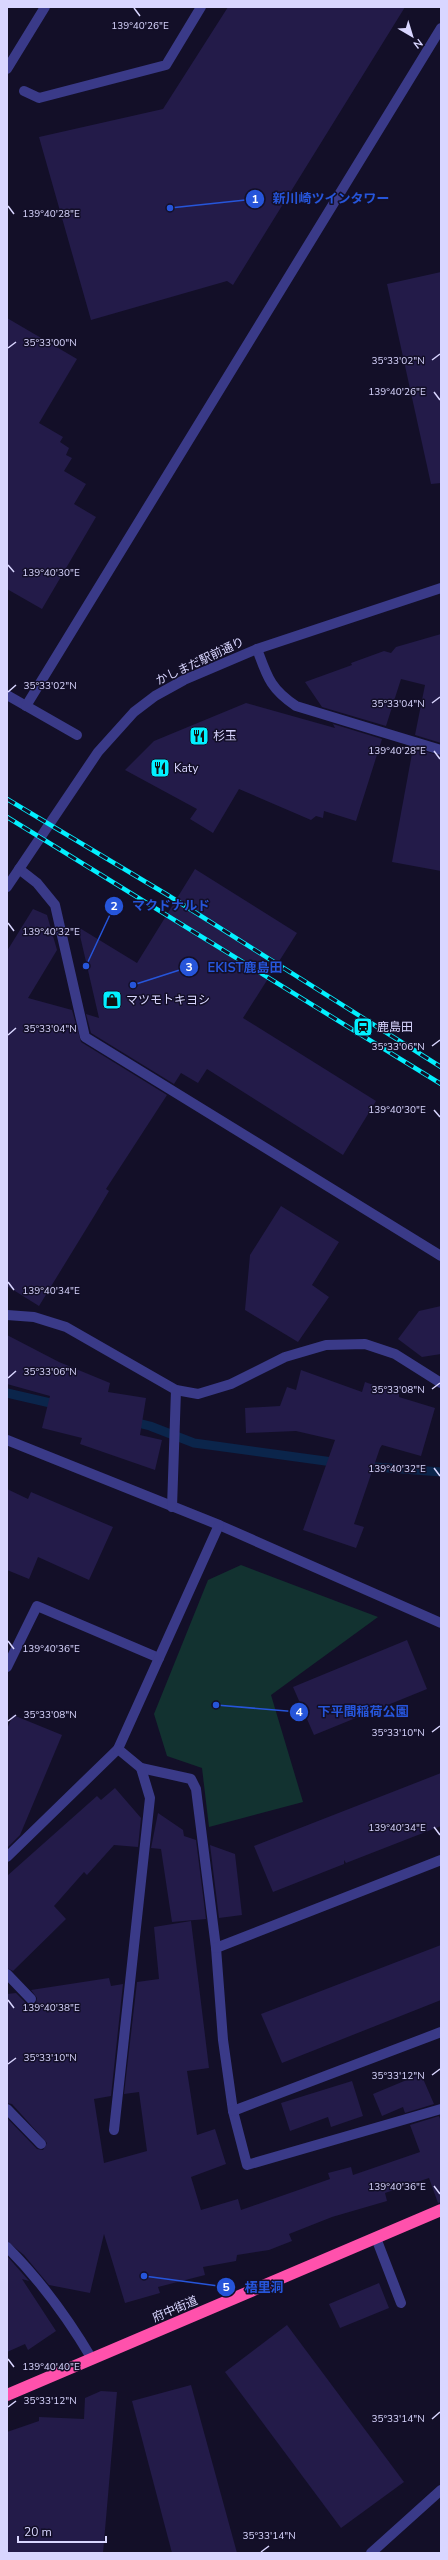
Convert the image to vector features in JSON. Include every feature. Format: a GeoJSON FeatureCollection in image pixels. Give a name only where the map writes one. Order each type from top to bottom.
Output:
{"type":"FeatureCollection","features":[{"type":"Feature","properties":{"kind":"highway","name":"府中街道"},"geometry":{"type":"LineString","coordinates":[[7,2395],[441,2210]]}},
{"type":"Feature","properties":{"kind":"street"},"geometry":{"type":"LineString","coordinates":[[7,69],[45,7]]}},
{"type":"Feature","properties":{"kind":"street"},"geometry":{"type":"LineString","coordinates":[[24,91],[39,98],[166,65],[201,7]]}},
{"type":"Feature","properties":{"kind":"street"},"geometry":{"type":"LineString","coordinates":[[26,706],[441,28]]}},
{"type":"Feature","properties":{"kind":"street","name":"かしまだ駅前通り"},"geometry":{"type":"LineString","coordinates":[[7,887],[98,752],[134,712],[156,696],[184,680],[257,649],[441,588]]}},
{"type":"Feature","properties":{"kind":"street"},"geometry":{"type":"LineString","coordinates":[[257,649],[268,678],[279,695],[296,706],[441,750]]}},
{"type":"Feature","properties":{"kind":"street"},"geometry":{"type":"LineString","coordinates":[[7,695],[77,735]]}},
{"type":"Feature","properties":{"kind":"street"},"geometry":{"type":"LineString","coordinates":[[19,868],[37,883],[55,905],[85,1037],[441,1256]]}},
{"type":"Feature","properties":{"kind":"street"},"geometry":{"type":"LineString","coordinates":[[7,1315],[34,1317],[66,1327],[176,1390],[198,1394],[231,1384],[285,1357],[326,1344],[365,1344],[394,1354],[441,1383]]}},
{"type":"Feature","properties":{"kind":"street"},"geometry":{"type":"LineString","coordinates":[[172,1507],[176,1390]]}},
{"type":"Feature","properties":{"kind":"street"},"geometry":{"type":"LineString","coordinates":[[7,1440],[219,1525],[441,1623]]}},
{"type":"Feature","properties":{"kind":"street"},"geometry":{"type":"LineString","coordinates":[[7,1857],[118,1749],[219,1525]]}},
{"type":"Feature","properties":{"kind":"street"},"geometry":{"type":"LineString","coordinates":[[7,1667],[37,1606],[159,1658]]}},
{"type":"Feature","properties":{"kind":"street"},"geometry":{"type":"LineString","coordinates":[[118,1749],[141,1768],[182,1775],[190,1779],[196,1789],[216,1948],[223,2040],[233,2111],[247,2165],[441,2109]]}},
{"type":"Feature","properties":{"kind":"street"},"geometry":{"type":"LineString","coordinates":[[114,2130],[150,1798],[141,1768]]}},
{"type":"Feature","properties":{"kind":"street"},"geometry":{"type":"LineString","coordinates":[[216,1948],[441,1860]]}},
{"type":"Feature","properties":{"kind":"street"},"geometry":{"type":"LineString","coordinates":[[7,1974],[31,1999]]}},
{"type":"Feature","properties":{"kind":"street"},"geometry":{"type":"LineString","coordinates":[[233,2111],[441,2032]]}},
{"type":"Feature","properties":{"kind":"street"},"geometry":{"type":"LineString","coordinates":[[7,2109],[41,2144]]}},
{"type":"Feature","properties":{"kind":"street"},"geometry":{"type":"LineString","coordinates":[[376,2238],[401,2303]]}},
{"type":"Feature","properties":{"kind":"street"},"geometry":{"type":"LineString","coordinates":[[7,2247],[21,2261],[80,2339],[92,2359]]}},
{"type":"Feature","properties":{"kind":"street"},"geometry":{"type":"LineString","coordinates":[[371,2553],[441,2490]]}},
{"type":"Feature","properties":{"kind":"green space"},"geometry":{"type":"Polygon","coordinates":[[[241,1565],[378,1617],[271,1695],[303,1802],[209,1827],[202,1768],[167,1756],[154,1714],[208,1580],[241,1565]]]}},
{"type":"Feature","properties":{"kind":"building"},"geometry":{"type":"Polygon","coordinates":[[[228,7],[405,7],[233,285],[227,281],[91,320],[39,137],[163,109],[228,7]]]}},
{"type":"Feature","properties":{"kind":"building"},"geometry":{"type":"Polygon","coordinates":[[[441,272],[441,483],[431,484],[387,284],[441,272]]]}},
{"type":"Feature","properties":{"kind":"building"},"geometry":{"type":"Polygon","coordinates":[[[7,318],[77,359],[39,423],[63,437],[60,442],[69,448],[66,455],[72,458],[64,471],[86,484],[74,504],[96,517],[42,609],[7,589],[7,318]]]}},
{"type":"Feature","properties":{"kind":"building"},"geometry":{"type":"Polygon","coordinates":[[[441,634],[441,743],[415,735],[425,685],[401,679],[386,726],[322,707],[305,682],[352,665],[351,663],[384,651],[391,653],[396,647],[441,634]]]}},
{"type":"Feature","properties":{"kind":"building"},"geometry":{"type":"Polygon","coordinates":[[[246,703],[335,728],[333,724],[382,739],[356,821],[324,811],[323,818],[316,816],[311,820],[239,789],[213,833],[190,819],[197,809],[125,770],[154,741],[246,703]]]}},
{"type":"Feature","properties":{"kind":"building"},"geometry":{"type":"Polygon","coordinates":[[[413,748],[441,756],[441,871],[392,862],[413,748]]]}},
{"type":"Feature","properties":{"kind":"building"},"geometry":{"type":"Polygon","coordinates":[[[195,869],[297,933],[243,1018],[376,1101],[343,1155],[207,1069],[198,1083],[181,1073],[174,1084],[91,1033],[86,1014],[99,1018],[78,927],[137,963],[195,869]]]}},
{"type":"Feature","properties":{"kind":"building"},"geometry":{"type":"Polygon","coordinates":[[[33,909],[47,915],[57,950],[28,998],[72,1010],[81,1042],[167,1095],[106,1189],[109,1191],[39,1306],[7,1286],[7,951],[33,909]]]}},
{"type":"Feature","properties":{"kind":"building"},"geometry":{"type":"Polygon","coordinates":[[[281,1206],[339,1242],[312,1285],[329,1297],[298,1342],[245,1310],[250,1255],[281,1206]]]}},
{"type":"Feature","properties":{"kind":"building"},"geometry":{"type":"Polygon","coordinates":[[[441,1306],[441,1354],[422,1357],[398,1339],[419,1311],[441,1306]]]}},
{"type":"Feature","properties":{"kind":"building"},"geometry":{"type":"Polygon","coordinates":[[[7,1335],[59,1362],[110,1383],[108,1392],[146,1398],[140,1435],[162,1440],[155,1470],[80,1444],[82,1438],[42,1428],[50,1396],[7,1384],[7,1335]]]}},
{"type":"Feature","properties":{"kind":"building"},"geometry":{"type":"Polygon","coordinates":[[[301,1370],[362,1392],[365,1382],[399,1394],[399,1397],[435,1408],[421,1456],[382,1445],[380,1448],[354,1524],[364,1527],[356,1548],[303,1530],[335,1440],[296,1431],[246,1433],[245,1408],[280,1406],[287,1387],[296,1390],[301,1370]]]}},
{"type":"Feature","properties":{"kind":"building"},"geometry":{"type":"Polygon","coordinates":[[[7,1489],[28,1499],[31,1492],[113,1527],[89,1580],[38,1557],[29,1579],[7,1570],[7,1489]]]}},
{"type":"Feature","properties":{"kind":"building"},"geometry":{"type":"Polygon","coordinates":[[[407,1640],[427,1689],[314,1735],[293,1687],[407,1640]]]}},
{"type":"Feature","properties":{"kind":"building"},"geometry":{"type":"Polygon","coordinates":[[[13,1715],[62,1735],[20,1835],[7,1848],[7,1729],[13,1715]]]}},
{"type":"Feature","properties":{"kind":"building"},"geometry":{"type":"Polygon","coordinates":[[[441,1773],[441,1826],[346,1863],[344,1860],[344,1864],[273,1892],[254,1846],[441,1773]]]}},
{"type":"Feature","properties":{"kind":"building"},"geometry":{"type":"Polygon","coordinates":[[[115,1788],[141,1818],[138,1847],[114,1845],[87,1875],[84,1872],[54,1906],[66,1919],[13,1971],[7,1968],[7,1876],[97,1796],[101,1800],[115,1788]]]}},
{"type":"Feature","properties":{"kind":"building"},"geometry":{"type":"Polygon","coordinates":[[[158,1813],[183,1830],[184,1836],[196,1840],[206,1919],[172,1922],[161,1849],[151,1848],[158,1813]]]}},
{"type":"Feature","properties":{"kind":"building"},"geometry":{"type":"Polygon","coordinates":[[[210,1845],[235,1854],[242,1915],[219,1918],[210,1845]]]}},
{"type":"Feature","properties":{"kind":"building"},"geometry":{"type":"Polygon","coordinates":[[[191,1921],[209,2068],[187,2071],[197,2135],[215,2129],[226,2164],[191,2177],[201,2210],[238,2199],[241,2210],[330,2179],[328,2173],[351,2167],[353,2175],[420,2152],[410,2125],[439,2116],[441,2121],[441,2202],[438,2203],[429,2178],[385,2193],[387,2201],[332,2217],[289,2234],[292,2241],[269,2250],[237,2255],[236,2261],[203,2267],[205,2275],[158,2287],[160,2293],[125,2303],[104,2234],[90,2293],[49,2285],[24,2255],[7,2241],[7,2118],[37,2149],[43,2150],[47,2143],[12,2104],[7,2103],[7,1994],[16,1993],[27,2004],[32,2005],[36,2003],[37,1998],[31,1990],[109,1978],[111,1986],[123,1984],[111,2096],[94,2099],[104,2163],[147,2151],[139,2092],[124,2094],[137,1982],[159,1979],[154,1927],[191,1921]]]}},
{"type":"Feature","properties":{"kind":"building"},"geometry":{"type":"Polygon","coordinates":[[[441,1945],[441,2000],[282,2063],[261,2014],[441,1945]]]}},
{"type":"Feature","properties":{"kind":"building"},"geometry":{"type":"Polygon","coordinates":[[[421,2074],[434,2104],[405,2113],[403,2107],[382,2116],[373,2094],[421,2074]]]}},
{"type":"Feature","properties":{"kind":"building"},"geometry":{"type":"Polygon","coordinates":[[[352,2081],[363,2116],[331,2127],[328,2117],[290,2131],[281,2103],[352,2081]]]}},
{"type":"Feature","properties":{"kind":"building"},"geometry":{"type":"Polygon","coordinates":[[[7,2256],[29,2281],[22,2279],[56,2331],[28,2350],[25,2344],[7,2352],[7,2256]]]}},
{"type":"Feature","properties":{"kind":"building"},"geometry":{"type":"Polygon","coordinates":[[[379,2283],[389,2308],[340,2328],[329,2304],[379,2283]]]}},
{"type":"Feature","properties":{"kind":"building"},"geometry":{"type":"Polygon","coordinates":[[[287,2325],[404,2482],[341,2528],[225,2372],[287,2325]]]}},
{"type":"Feature","properties":{"kind":"building"},"geometry":{"type":"Polygon","coordinates":[[[191,2385],[237,2553],[172,2553],[132,2401],[191,2385]]]}},
{"type":"Feature","properties":{"kind":"building"},"geometry":{"type":"Polygon","coordinates":[[[101,2391],[117,2392],[103,2553],[7,2553],[7,2432],[39,2421],[39,2417],[84,2419],[85,2398],[101,2391]]]}},
{"type":"Feature","properties":{"kind":"waterway"},"geometry":{"type":"LineString","coordinates":[[7,1393],[59,1405]]}},
{"type":"Feature","properties":{"kind":"waterway"},"geometry":{"type":"LineString","coordinates":[[130,1421],[150,1426],[194,1443],[340,1463]]}},
{"type":"Feature","properties":{"kind":"waterway"},"geometry":{"type":"LineString","coordinates":[[363,1466],[441,1472]]}},
{"type":"Feature","properties":{"kind":"railway"},"geometry":{"type":"LineString","coordinates":[[7,799],[166,894],[441,1067]]}},
{"type":"Feature","properties":{"kind":"railway"},"geometry":{"type":"LineString","coordinates":[[7,817],[441,1084]]}},
{"type":"Feature","properties":{"kind":"place","name":"新川崎ツインタワー"},"geometry":{"type":"Point","coordinates":[170,208]}},
{"type":"Feature","properties":{"kind":"place","name":"杉玉"},"geometry":{"type":"Point","coordinates":[199,736]}},
{"type":"Feature","properties":{"kind":"place","name":"Katy"},"geometry":{"type":"Point","coordinates":[160,768]}},
{"type":"Feature","properties":{"kind":"place","name":"マクドナルド"},"geometry":{"type":"Point","coordinates":[86,966]}},
{"type":"Feature","properties":{"kind":"place","name":"EKIST鹿島田"},"geometry":{"type":"Point","coordinates":[133,985]}},
{"type":"Feature","properties":{"kind":"place","name":"マツモトキヨシ"},"geometry":{"type":"Point","coordinates":[112,1000]}},
{"type":"Feature","properties":{"kind":"place","name":"鹿島田"},"geometry":{"type":"Point","coordinates":[363,1027]}},
{"type":"Feature","properties":{"kind":"place","name":"下平間稲荷公園"},"geometry":{"type":"Point","coordinates":[216,1705]}},
{"type":"Feature","properties":{"kind":"place","name":"梧里洞"},"geometry":{"type":"Point","coordinates":[144,2276]}}]}
